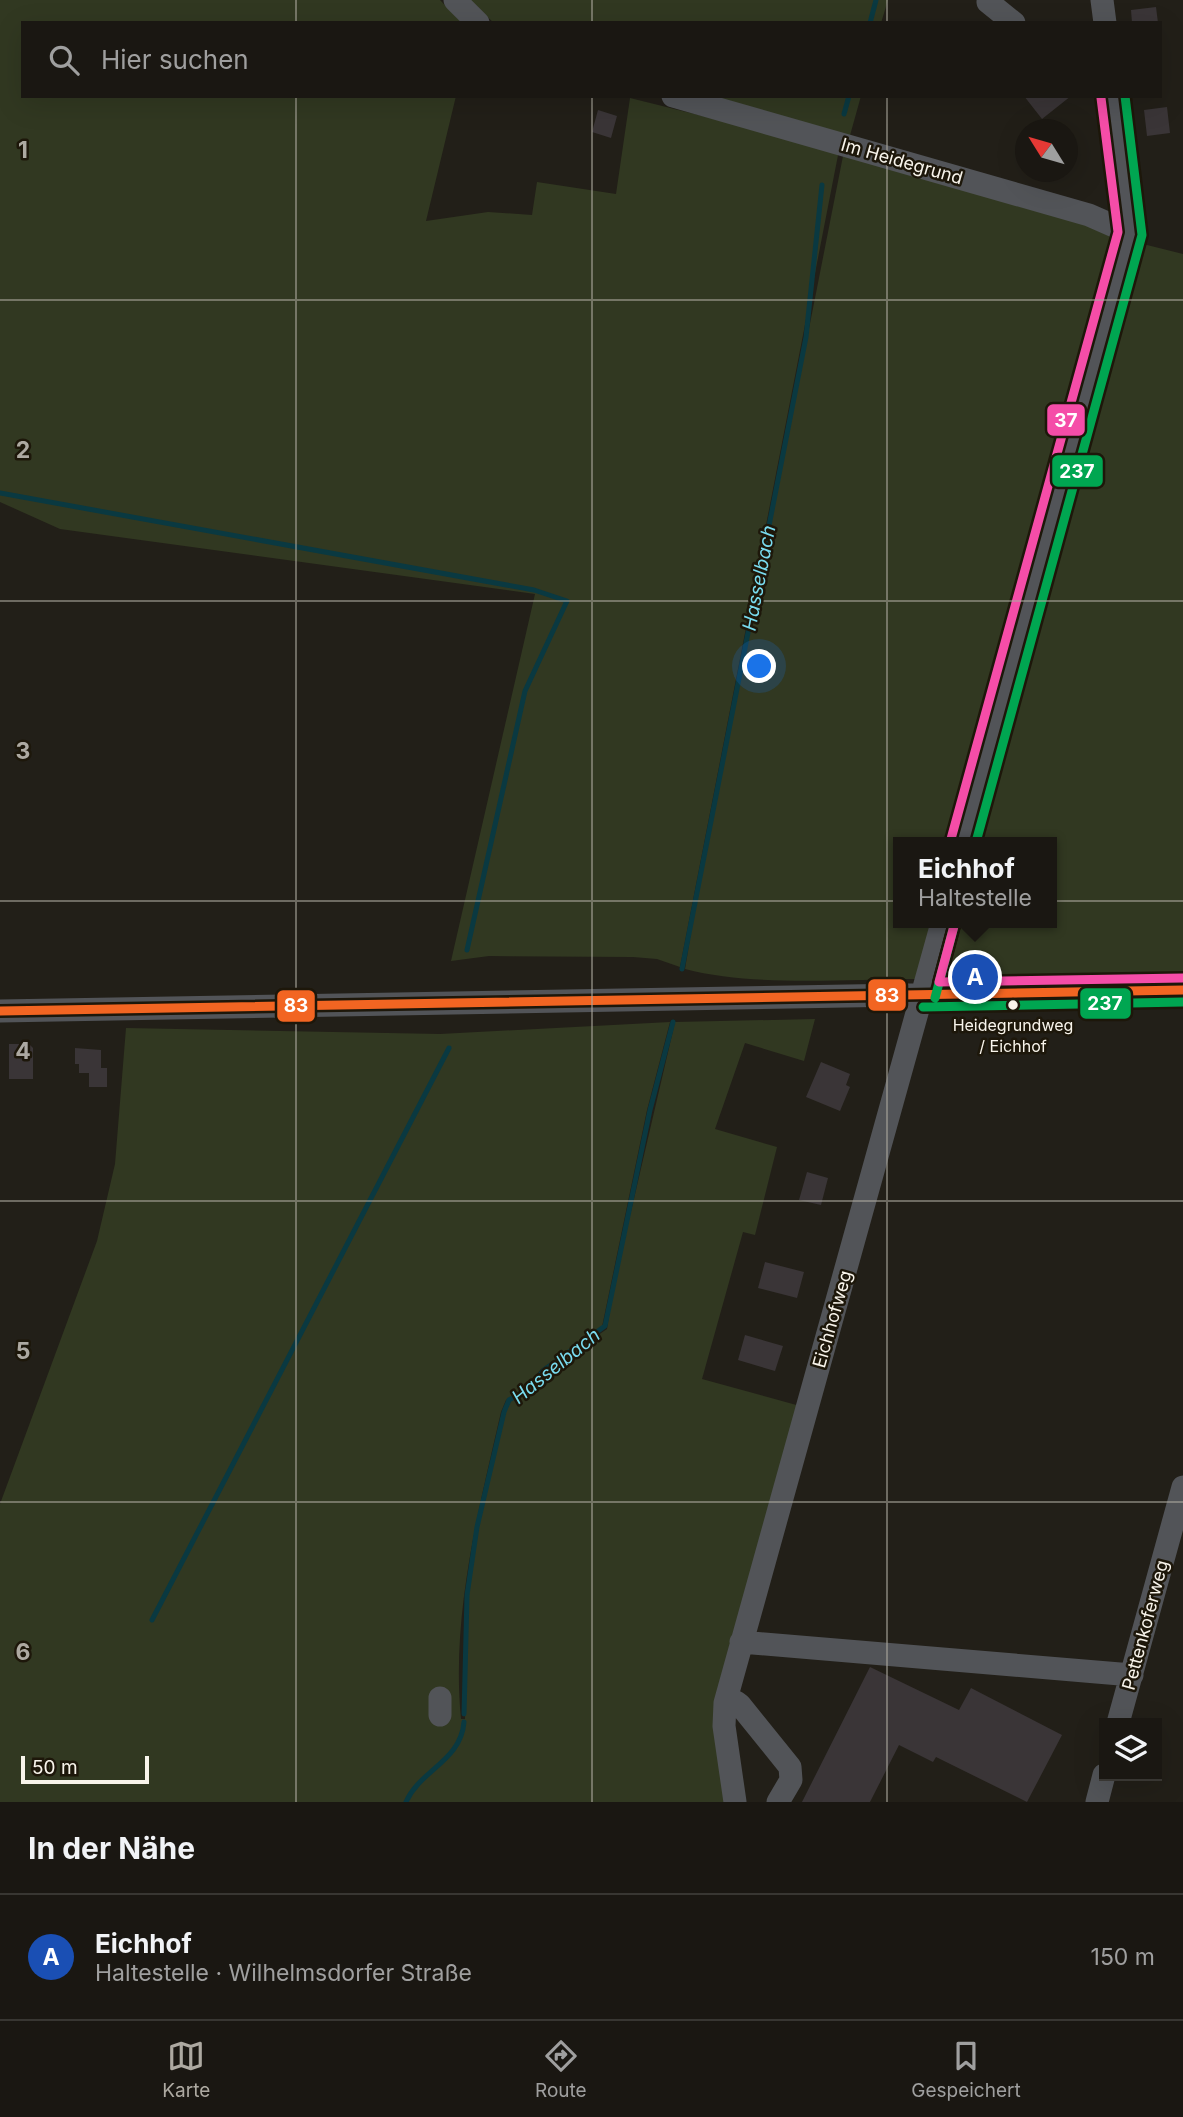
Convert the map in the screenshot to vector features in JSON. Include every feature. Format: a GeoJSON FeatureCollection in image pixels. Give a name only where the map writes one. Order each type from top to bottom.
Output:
{"type":"FeatureCollection","features":[{"type":"Feature","properties":{"kind":"street"},"geometry":{"type":"LineString","coordinates":[[455,0],[476,21]]}},
{"type":"Feature","properties":{"kind":"street"},"geometry":{"type":"LineString","coordinates":[[1102,0],[1105,21]]}},
{"type":"Feature","properties":{"kind":"street"},"geometry":{"type":"LineString","coordinates":[[986,8],[1010,21]]}},
{"type":"Feature","properties":{"kind":"street","name":"Im Heidegrund"},"geometry":{"type":"LineString","coordinates":[[680,98],[1076,212],[1130,233]]}},
{"type":"Feature","properties":{"kind":"street"},"geometry":{"type":"LineString","coordinates":[[964,837],[1130,233],[1113,98]]}},
{"type":"Feature","properties":{"kind":"street","name":"Eichhofweg"},"geometry":{"type":"LineString","coordinates":[[735,1802],[724,1726],[725,1703],[941,928]]}},
{"type":"Feature","properties":{"kind":"street"},"geometry":{"type":"LineString","coordinates":[[0,1011],[1183,990]]}},
{"type":"Feature","properties":{"kind":"street","name":"Pettenkoferweg"},"geometry":{"type":"LineString","coordinates":[[1119,1718],[1183,1487]]}},
{"type":"Feature","properties":{"kind":"street"},"geometry":{"type":"LineString","coordinates":[[741,1642],[1132,1675]]}},
{"type":"Feature","properties":{"kind":"street"},"geometry":{"type":"LineString","coordinates":[[725,1703],[736,1702],[740,1705],[790,1767],[791,1780],[778,1802]]}},
{"type":"Feature","properties":{"kind":"street"},"geometry":{"type":"LineString","coordinates":[[1097,1802],[1102,1781]]}},
{"type":"Feature","properties":{"kind":"green space"},"geometry":{"type":"Polygon","coordinates":[[[0,0],[440,0],[460,21],[21,21],[21,98],[456,98],[426,221],[488,212],[532,215],[537,182],[616,194],[630,98],[839,150],[680,967],[657,959],[633,957],[489,956],[451,961],[535,594],[60,529],[0,502],[0,0]]]}},
{"type":"Feature","properties":{"kind":"green space"},"geometry":{"type":"Polygon","coordinates":[[[469,0],[888,0],[882,21],[492,21],[469,0]]]}},
{"type":"Feature","properties":{"kind":"green space"},"geometry":{"type":"Polygon","coordinates":[[[709,98],[860,98],[849,139],[709,98]]]}},
{"type":"Feature","properties":{"kind":"green space"},"geometry":{"type":"Polygon","coordinates":[[[844,151],[1108,230],[1116,239],[954,837],[893,837],[893,928],[931,928],[916,979],[769,980],[712,975],[685,969],[844,151]]]}},
{"type":"Feature","properties":{"kind":"green space"},"geometry":{"type":"Polygon","coordinates":[[[1139,243],[1183,254],[1183,973],[939,980],[954,928],[1057,928],[1057,837],[977,837],[1139,243]]]}},
{"type":"Feature","properties":{"kind":"green space"},"geometry":{"type":"Polygon","coordinates":[[[815,1019],[804,1061],[745,1043],[715,1129],[777,1147],[755,1235],[743,1232],[702,1379],[800,1406],[717,1707],[728,1802],[0,1802],[0,1504],[97,1241],[115,1164],[126,1028],[440,1034],[670,1022],[647,1110],[602,1327],[541,1369],[525,1388],[506,1400],[501,1412],[476,1526],[463,1603],[459,1680],[461,1719],[465,1719],[468,1595],[478,1528],[505,1413],[511,1401],[529,1390],[545,1372],[607,1329],[613,1289],[675,1022],[815,1019]]]}},
{"type":"Feature","properties":{"kind":"building"},"geometry":{"type":"Polygon","coordinates":[[[1156,7],[1158,21],[1132,21],[1131,10],[1156,7]]]}},
{"type":"Feature","properties":{"kind":"building"},"geometry":{"type":"Polygon","coordinates":[[[1026,98],[1068,98],[1042,119],[1026,98]]]}},
{"type":"Feature","properties":{"kind":"building"},"geometry":{"type":"Polygon","coordinates":[[[1167,107],[1170,133],[1147,136],[1144,110],[1167,107]]]}},
{"type":"Feature","properties":{"kind":"building"},"geometry":{"type":"Polygon","coordinates":[[[598,110],[617,116],[611,138],[592,132],[598,110]]]}},
{"type":"Feature","properties":{"kind":"building"},"geometry":{"type":"Polygon","coordinates":[[[9,1044],[29,1044],[33,1048],[33,1079],[9,1079],[9,1044]]]}},
{"type":"Feature","properties":{"kind":"building"},"geometry":{"type":"Polygon","coordinates":[[[75,1048],[101,1050],[101,1068],[107,1068],[107,1087],[89,1087],[89,1073],[79,1073],[79,1064],[75,1064],[75,1048]]]}},
{"type":"Feature","properties":{"kind":"building"},"geometry":{"type":"Polygon","coordinates":[[[821,1062],[850,1074],[846,1085],[850,1087],[840,1111],[806,1097],[821,1062]]]}},
{"type":"Feature","properties":{"kind":"building"},"geometry":{"type":"Polygon","coordinates":[[[807,1172],[828,1178],[821,1205],[799,1200],[807,1172]]]}},
{"type":"Feature","properties":{"kind":"building"},"geometry":{"type":"Polygon","coordinates":[[[765,1262],[804,1272],[797,1298],[758,1288],[765,1262]]]}},
{"type":"Feature","properties":{"kind":"building"},"geometry":{"type":"Polygon","coordinates":[[[745,1335],[783,1346],[775,1371],[738,1360],[745,1335]]]}},
{"type":"Feature","properties":{"kind":"building"},"geometry":{"type":"Polygon","coordinates":[[[870,1667],[959,1710],[971,1688],[1062,1735],[1027,1802],[936,1757],[933,1762],[899,1745],[870,1802],[802,1802],[870,1667]]]}},
{"type":"Feature","properties":{"kind":"waterway","name":"Hasselbach"},"geometry":{"type":"LineString","coordinates":[[871,21],[876,0]]}},
{"type":"Feature","properties":{"kind":"waterway","name":"Hasselbach"},"geometry":{"type":"LineString","coordinates":[[844,114],[848,98]]}},
{"type":"Feature","properties":{"kind":"waterway","name":"Hasselbach"},"geometry":{"type":"LineString","coordinates":[[682,969],[806,337],[822,185]]}},
{"type":"Feature","properties":{"kind":"waterway"},"geometry":{"type":"LineString","coordinates":[[0,493],[534,590],[567,601],[525,691],[467,950]]}},
{"type":"Feature","properties":{"kind":"waterway","name":"Hasselbach"},"geometry":{"type":"LineString","coordinates":[[464,1714],[467,1595],[477,1527],[504,1412],[509,1400],[529,1388],[544,1370],[605,1326],[650,1110],[673,1022]]}},
{"type":"Feature","properties":{"kind":"waterway"},"geometry":{"type":"LineString","coordinates":[[152,1620],[449,1048]]}},
{"type":"Feature","properties":{"kind":"waterway","name":"Hasselbach"},"geometry":{"type":"LineString","coordinates":[[406,1802],[412,1791],[456,1746],[464,1722]]}},
{"type":"Feature","properties":{"kind":"transit line","name":"37"},"geometry":{"type":"LineString","coordinates":[[952,837],[1118,232],[1101,98]]}},
{"type":"Feature","properties":{"kind":"transit line","name":"237"},"geometry":{"type":"LineString","coordinates":[[977,837],[1142,235],[1125,98]]}},
{"type":"Feature","properties":{"kind":"transit line","name":"237"},"geometry":{"type":"LineString","coordinates":[[935,998],[953,928]]}},
{"type":"Feature","properties":{"kind":"transit line","name":"37"},"geometry":{"type":"LineString","coordinates":[[953,928],[939,982],[1183,978]]}},
{"type":"Feature","properties":{"kind":"transit line","name":"83"},"geometry":{"type":"LineString","coordinates":[[0,1011],[1183,990]]}},
{"type":"Feature","properties":{"kind":"transit line","name":"237"},"geometry":{"type":"LineString","coordinates":[[923,1007],[1183,1002]]}},
{"type":"Feature","properties":{"kind":"place","name":"Eichhof"},"geometry":{"type":"Point","coordinates":[975,977]}},
{"type":"Feature","properties":{"kind":"place","name":"Heidegrundweg / Eichhof"},"geometry":{"type":"Point","coordinates":[1013,1005]}}]}
